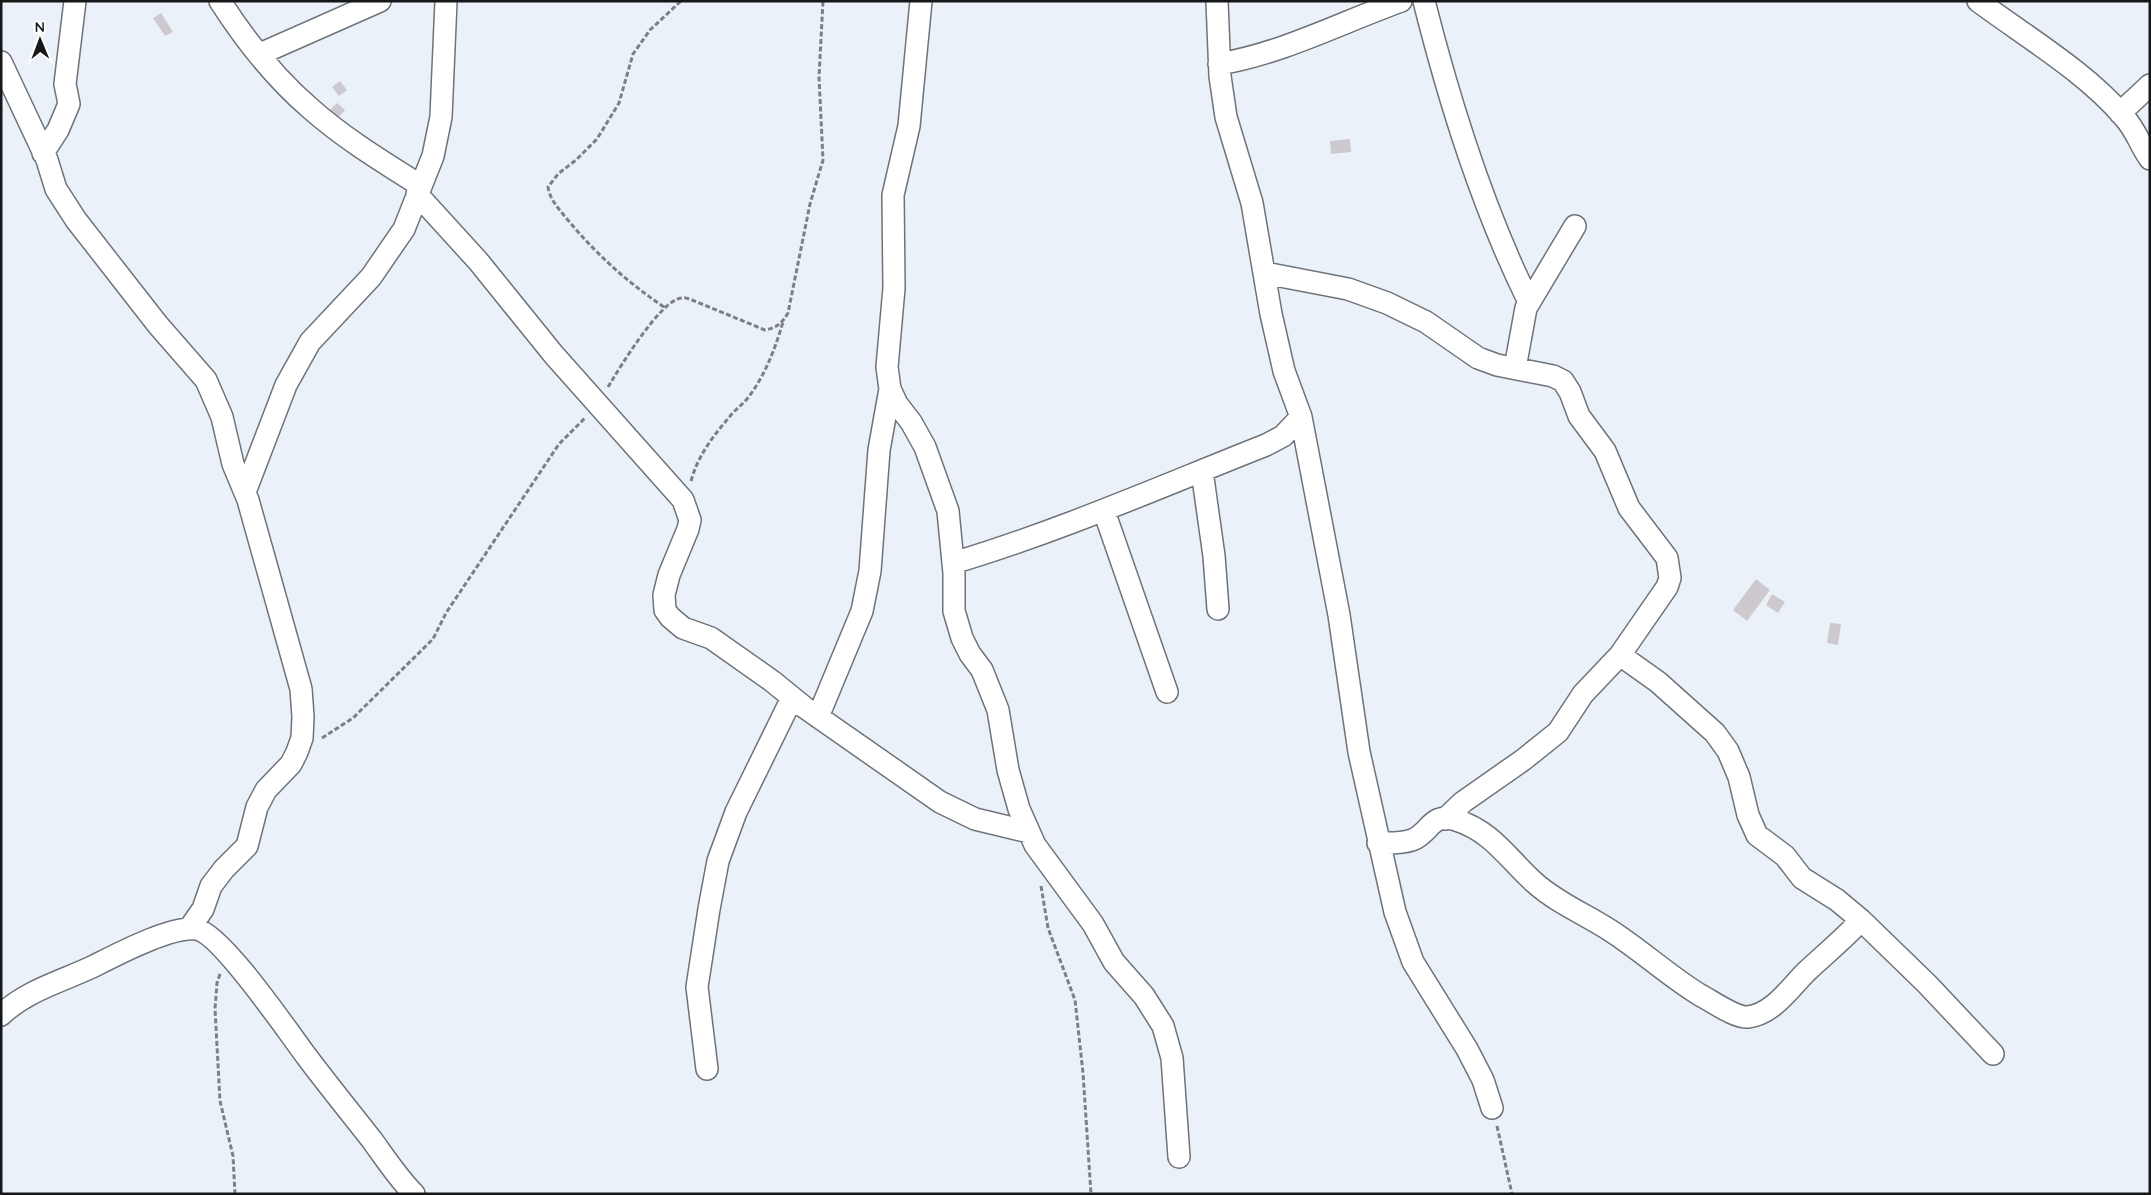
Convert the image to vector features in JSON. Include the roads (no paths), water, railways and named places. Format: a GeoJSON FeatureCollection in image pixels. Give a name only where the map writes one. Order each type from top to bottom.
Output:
{"type":"FeatureCollection","features":[{"type":"Feature","properties":{"kind":"street"},"geometry":{"type":"LineString","coordinates":[[43,153],[58,130],[69,104],[65,84],[75,1]]}},
{"type":"Feature","properties":{"kind":"street"},"geometry":{"type":"LineString","coordinates":[[220,1],[240,31],[310,108],[349,140],[419,190],[554,354],[686,506],[690,520],[669,574],[664,595],[665,610],[683,628],[711,638],[818,717],[940,802],[975,819],[1029,832]]}},
{"type":"Feature","properties":{"kind":"street"},"geometry":{"type":"LineString","coordinates":[[260,54],[380,1]]}},
{"type":"Feature","properties":{"kind":"street"},"geometry":{"type":"LineString","coordinates":[[245,492],[286,385],[310,342],[371,277],[404,229],[433,156],[441,117],[446,1]]}},
{"type":"Feature","properties":{"kind":"street"},"geometry":{"type":"LineString","coordinates":[[818,717],[862,611],[870,571],[879,450],[890,389],[888,367],[894,288],[893,195],[909,126],[921,1]]}},
{"type":"Feature","properties":{"kind":"street"},"geometry":{"type":"LineString","coordinates":[[1217,1],[1219,64],[1226,117],[1252,203],[1271,314],[1284,371],[1301,417],[1339,615],[1359,752],[1394,912],[1413,962],[1467,1048],[1483,1080],[1492,1108]]}},
{"type":"Feature","properties":{"kind":"street"},"geometry":{"type":"LineString","coordinates":[[1219,64],[1248,59],[1275,51],[1400,1]]}},
{"type":"Feature","properties":{"kind":"street"},"geometry":{"type":"LineString","coordinates":[[1424,1],[1453,110],[1490,212],[1515,274],[1529,302]]}},
{"type":"Feature","properties":{"kind":"street"},"geometry":{"type":"LineString","coordinates":[[1978,1],[2080,77],[2120,113],[2137,134],[2150,159]]}},
{"type":"Feature","properties":{"kind":"street"},"geometry":{"type":"LineString","coordinates":[[1,62],[43,153],[56,189],[76,220],[158,325],[206,380],[222,417],[233,464],[245,492],[302,689],[304,717],[299,748],[291,764],[266,790],[257,807],[246,846],[211,886],[203,909],[189,929]]}},
{"type":"Feature","properties":{"kind":"street"},"geometry":{"type":"LineString","coordinates":[[2120,113],[2150,85]]}},
{"type":"Feature","properties":{"kind":"street"},"geometry":{"type":"LineString","coordinates":[[1515,368],[1526,308],[1575,226]]}},
{"type":"Feature","properties":{"kind":"street"},"geometry":{"type":"LineString","coordinates":[[1265,272],[1348,289],[1387,303],[1426,322],[1478,358],[1497,365],[1553,376],[1564,381],[1580,416],[1605,452],[1630,508],[1667,558],[1670,578],[1667,587],[1620,654],[1583,694],[1558,732],[1523,760],[1463,802],[1445,819]]}},
{"type":"Feature","properties":{"kind":"street"},"geometry":{"type":"LineString","coordinates":[[890,389],[897,404],[911,422],[925,447],[948,511],[953,563],[954,611],[962,638],[970,654],[982,670],[998,710],[1008,770],[1019,810],[1040,852],[1093,924],[1114,962],[1144,996],[1162,1026],[1172,1058],[1179,1157]]}},
{"type":"Feature","properties":{"kind":"street"},"geometry":{"type":"LineString","coordinates":[[953,563],[1104,512],[1266,446],[1283,436],[1301,417]]}},
{"type":"Feature","properties":{"kind":"street"},"geometry":{"type":"LineString","coordinates":[[1202,471],[1214,556],[1218,609]]}},
{"type":"Feature","properties":{"kind":"street"},"geometry":{"type":"LineString","coordinates":[[1104,512],[1168,692]]}},
{"type":"Feature","properties":{"kind":"street"},"geometry":{"type":"LineString","coordinates":[[1620,654],[1658,682],[1715,733],[1732,759],[1739,777],[1748,815],[1757,835],[1785,856],[1802,878],[1837,900],[1861,920],[1927,984],[1993,1054]]}},
{"type":"Feature","properties":{"kind":"street"},"geometry":{"type":"LineString","coordinates":[[707,1069],[697,987],[708,909],[718,861],[736,812],[792,698]]}},
{"type":"Feature","properties":{"kind":"street"},"geometry":{"type":"LineString","coordinates":[[1378,843],[1412,840],[1423,833],[1434,821],[1454,819],[1470,825],[1496,843],[1535,883],[1550,894],[1609,930],[1696,992],[1728,1012],[1746,1017],[1760,1013],[1782,999],[1806,972],[1844,939],[1861,920]]}},
{"type":"Feature","properties":{"kind":"street"},"geometry":{"type":"LineString","coordinates":[[1,1015],[21,1000],[44,987],[155,939],[182,929],[199,930],[227,954],[269,1005],[307,1057],[414,1194]]}}]}
